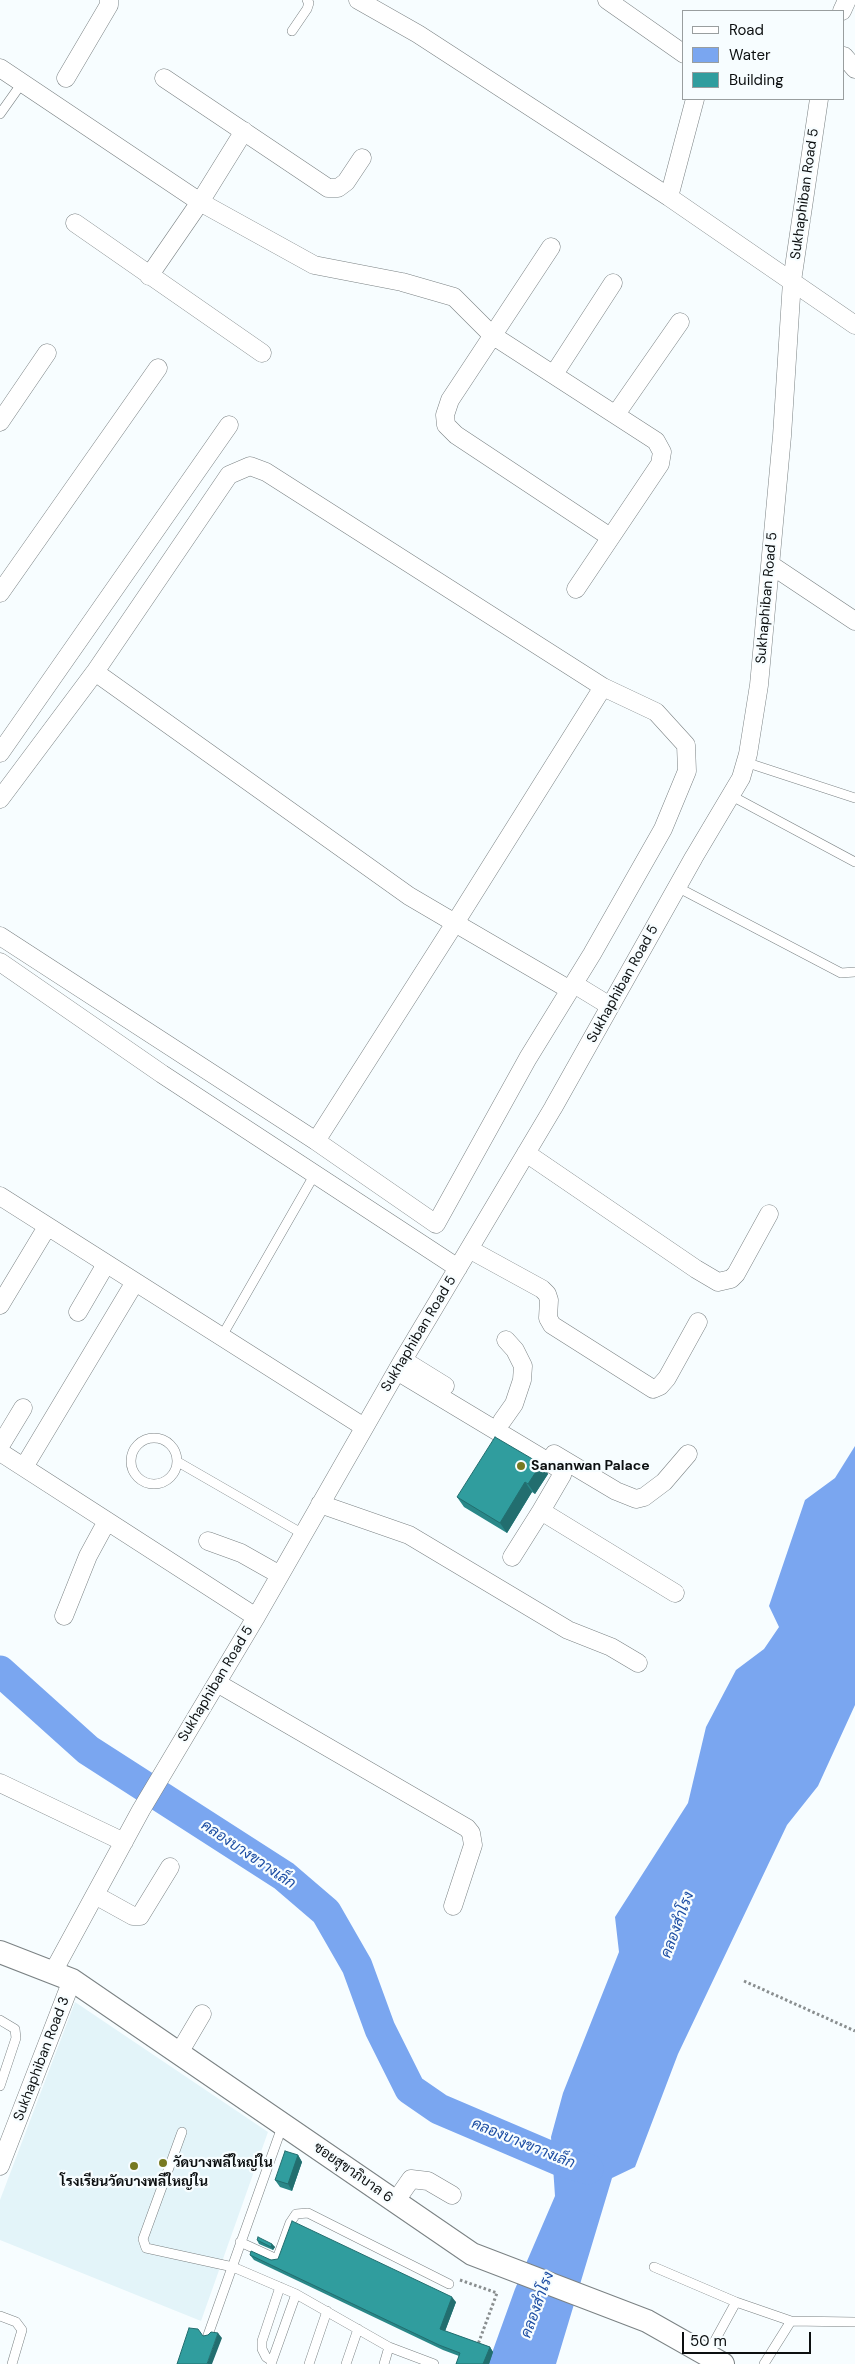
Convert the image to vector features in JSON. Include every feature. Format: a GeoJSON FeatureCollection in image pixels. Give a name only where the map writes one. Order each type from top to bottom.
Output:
{"type":"FeatureCollection","features":[{"type":"Feature","properties":{"kind":"street"},"geometry":{"type":"LineString","coordinates":[[66,78],[109,5],[109,0]]}},
{"type":"Feature","properties":{"kind":"street"},"geometry":{"type":"LineString","coordinates":[[358,0],[418,34],[669,197],[855,325]]}},
{"type":"Feature","properties":{"kind":"street"},"geometry":{"type":"LineString","coordinates":[[607,0],[682,53]]}},
{"type":"Feature","properties":{"kind":"street"},"geometry":{"type":"LineString","coordinates":[[845,57],[855,68]]}},
{"type":"Feature","properties":{"kind":"street"},"geometry":{"type":"LineString","coordinates":[[0,68],[200,202],[314,265],[402,282],[454,296],[492,334],[656,440],[662,452],[660,464],[576,589]]}},
{"type":"Feature","properties":{"kind":"street"},"geometry":{"type":"LineString","coordinates":[[164,78],[328,188],[338,188],[346,182],[362,158]]}},
{"type":"Feature","properties":{"kind":"street"},"geometry":{"type":"LineString","coordinates":[[669,197],[695,100]]}},
{"type":"Feature","properties":{"kind":"street","name":"Sukhaphiban Road 5"},"geometry":{"type":"LineString","coordinates":[[95,1895],[141,1810],[256,1617],[400,1365],[526,1153],[741,778],[759,685],[782,436],[792,281],[819,100]]}},
{"type":"Feature","properties":{"kind":"street"},"geometry":{"type":"LineString","coordinates":[[149,276],[200,202],[244,130]]}},
{"type":"Feature","properties":{"kind":"street"},"geometry":{"type":"LineString","coordinates":[[75,223],[262,353]]}},
{"type":"Feature","properties":{"kind":"street"},"geometry":{"type":"LineString","coordinates":[[551,247],[450,400],[445,414],[446,425],[456,435],[610,537]]}},
{"type":"Feature","properties":{"kind":"street"},"geometry":{"type":"LineString","coordinates":[[554,374],[613,283]]}},
{"type":"Feature","properties":{"kind":"street"},"geometry":{"type":"LineString","coordinates":[[616,414],[680,322]]}},
{"type":"Feature","properties":{"kind":"street"},"geometry":{"type":"LineString","coordinates":[[0,422],[47,353]]}},
{"type":"Feature","properties":{"kind":"street"},"geometry":{"type":"LineString","coordinates":[[0,593],[158,368]]}},
{"type":"Feature","properties":{"kind":"street"},"geometry":{"type":"LineString","coordinates":[[0,753],[229,425]]}},
{"type":"Feature","properties":{"kind":"street"},"geometry":{"type":"LineString","coordinates":[[0,799],[95,672],[229,475],[250,466],[266,472],[604,687],[656,712],[686,745],[687,771],[663,829],[572,987],[528,1058],[436,1224],[316,1141],[0,936]]}},
{"type":"Feature","properties":{"kind":"street"},"geometry":{"type":"LineString","coordinates":[[770,565],[855,622]]}},
{"type":"Feature","properties":{"kind":"street"},"geometry":{"type":"LineString","coordinates":[[95,672],[409,896],[455,923],[610,1006]]}},
{"type":"Feature","properties":{"kind":"street"},"geometry":{"type":"LineString","coordinates":[[316,1141],[604,687]]}},
{"type":"Feature","properties":{"kind":"street"},"geometry":{"type":"LineString","coordinates":[[0,962],[162,1074],[458,1268]]}},
{"type":"Feature","properties":{"kind":"street"},"geometry":{"type":"LineString","coordinates":[[526,1153],[702,1274],[718,1282],[731,1279],[736,1274],[769,1214]]}},
{"type":"Feature","properties":{"kind":"street"},"geometry":{"type":"LineString","coordinates":[[0,1196],[364,1427]]}},
{"type":"Feature","properties":{"kind":"street"},"geometry":{"type":"LineString","coordinates":[[0,1305],[47,1227]]}},
{"type":"Feature","properties":{"kind":"street"},"geometry":{"type":"LineString","coordinates":[[469,1249],[542,1289],[547,1294],[549,1300],[548,1318],[552,1325],[653,1389],[660,1386],[667,1378],[698,1322]]}},
{"type":"Feature","properties":{"kind":"street"},"geometry":{"type":"LineString","coordinates":[[78,1312],[106,1264]]}},
{"type":"Feature","properties":{"kind":"street"},"geometry":{"type":"LineString","coordinates":[[24,1468],[134,1282]]}},
{"type":"Feature","properties":{"kind":"street"},"geometry":{"type":"LineString","coordinates":[[502,1421],[519,1392],[523,1366],[515,1350],[506,1340]]}},
{"type":"Feature","properties":{"kind":"street"},"geometry":{"type":"LineString","coordinates":[[400,1365],[502,1421],[608,1487],[636,1499],[644,1497],[664,1482],[688,1454]]}},
{"type":"Feature","properties":{"kind":"street"},"geometry":{"type":"LineString","coordinates":[[400,1365],[563,1472],[512,1557]]}},
{"type":"Feature","properties":{"kind":"street"},"geometry":{"type":"LineString","coordinates":[[23,1408],[0,1451],[256,1617]]}},
{"type":"Feature","properties":{"kind":"street"},"geometry":{"type":"LineString","coordinates":[[320,1504],[409,1535],[568,1630],[611,1647],[638,1663]]}},
{"type":"Feature","properties":{"kind":"street"},"geometry":{"type":"LineString","coordinates":[[541,1511],[675,1593]]}},
{"type":"Feature","properties":{"kind":"street"},"geometry":{"type":"LineString","coordinates":[[64,1616],[88,1556],[107,1521]]}},
{"type":"Feature","properties":{"kind":"street"},"geometry":{"type":"LineString","coordinates":[[208,1541],[241,1553],[280,1575]]}},
{"type":"Feature","properties":{"kind":"street"},"geometry":{"type":"LineString","coordinates":[[217,1683],[467,1828],[471,1833],[473,1845],[453,1906]]}},
{"type":"Feature","properties":{"kind":"street"},"geometry":{"type":"LineString","coordinates":[[0,1783],[124,1842]]}},
{"type":"Feature","properties":{"kind":"street"},"geometry":{"type":"LineString","coordinates":[[95,1895],[133,1916],[140,1916],[170,1867]]}},
{"type":"Feature","properties":{"kind":"street","name":"Sukhaphiban Road 3"},"geometry":{"type":"LineString","coordinates":[[0,2165],[63,1976],[95,1895]]}},
{"type":"Feature","properties":{"kind":"street","name":"ซอยสุขาภิบาล 6"},"geometry":{"type":"LineString","coordinates":[[0,1952],[63,1976],[179,2053],[460,2247],[488,2261],[647,2321],[718,2362]]}},
{"type":"Feature","properties":{"kind":"street"},"geometry":{"type":"LineString","coordinates":[[179,2053],[202,2014]]}},
{"type":"Feature","properties":{"kind":"street"},"geometry":{"type":"LineString","coordinates":[[395,2202],[411,2179],[428,2181],[452,2195]]}},
{"type":"Feature","properties":{"kind":"lane"},"geometry":{"type":"LineString","coordinates":[[292,31],[307,9],[309,3],[307,0]]}},
{"type":"Feature","properties":{"kind":"lane"},"geometry":{"type":"LineString","coordinates":[[0,114],[22,83]]}},
{"type":"Feature","properties":{"kind":"lane"},"geometry":{"type":"LineString","coordinates":[[745,762],[855,798]]}},
{"type":"Feature","properties":{"kind":"lane"},"geometry":{"type":"LineString","coordinates":[[730,795],[855,862]]}},
{"type":"Feature","properties":{"kind":"lane"},"geometry":{"type":"LineString","coordinates":[[677,887],[841,973],[855,972]]}},
{"type":"Feature","properties":{"kind":"lane"},"geometry":{"type":"LineString","coordinates":[[222,1336],[312,1179]]}},
{"type":"Feature","properties":{"kind":"lane"},"geometry":{"type":"LineString","coordinates":[[178,1462],[175,1472],[168,1480],[158,1484],[147,1483],[138,1478],[132,1469],[131,1459],[134,1449],[141,1441],[151,1437],[161,1438],[170,1443],[176,1452],[178,1462],[303,1534]]}},
{"type":"Feature","properties":{"kind":"lane"},"geometry":{"type":"LineString","coordinates":[[0,2020],[15,2029],[16,2038],[0,2086]]}},
{"type":"Feature","properties":{"kind":"lane"},"geometry":{"type":"LineString","coordinates":[[208,2335],[283,2124]]}},
{"type":"Feature","properties":{"kind":"lane"},"geometry":{"type":"LineString","coordinates":[[182,2132],[143,2239],[146,2248],[233,2267],[296,2294],[389,2347],[434,2364]]}},
{"type":"Feature","properties":{"kind":"lane"},"geometry":{"type":"LineString","coordinates":[[240,2242],[277,2259],[290,2223],[296,2214],[308,2212],[453,2281]]}},
{"type":"Feature","properties":{"kind":"lane"},"geometry":{"type":"LineString","coordinates":[[654,2267],[736,2302],[791,2321],[855,2322]]}},
{"type":"Feature","properties":{"kind":"lane"},"geometry":{"type":"LineString","coordinates":[[280,2287],[262,2341],[262,2349],[271,2362],[296,2294]]}},
{"type":"Feature","properties":{"kind":"lane"},"geometry":{"type":"LineString","coordinates":[[718,2362],[736,2302]]}},
{"type":"Feature","properties":{"kind":"lane"},"geometry":{"type":"LineString","coordinates":[[309,2364],[327,2311]]}},
{"type":"Feature","properties":{"kind":"lane"},"geometry":{"type":"LineString","coordinates":[[0,2316],[16,2322],[22,2330],[12,2364]]}},
{"type":"Feature","properties":{"kind":"lane"},"geometry":{"type":"LineString","coordinates":[[764,2364],[791,2321]]}},
{"type":"Feature","properties":{"kind":"lane"},"geometry":{"type":"LineString","coordinates":[[346,2364],[358,2329]]}},
{"type":"Feature","properties":{"kind":"lane"},"geometry":{"type":"LineString","coordinates":[[384,2364],[389,2347]]}},
{"type":"Feature","properties":{"kind":"path"},"geometry":{"type":"LineString","coordinates":[[744,1981],[855,2031]]}},
{"type":"Feature","properties":{"kind":"path"},"geometry":{"type":"LineString","coordinates":[[453,2281],[481,2286],[497,2293],[476,2350]]}},
{"type":"Feature","properties":{"kind":"path"},"geometry":{"type":"LineString","coordinates":[[467,2346],[482,2352]]}},
{"type":"Feature","properties":{"kind":"shaded area","name":"โรงเรียนวัดบางพลีใหญ่ใน"},"geometry":{"type":"Polygon","coordinates":[[[75,2002],[268,2132],[201,2321],[0,2240],[0,2200],[75,2002]]]}},
{"type":"Feature","properties":{"kind":"water","name":"คลองสำโรง"},"geometry":{"type":"Polygon","coordinates":[[[855,1446],[855,1705],[818,1786],[787,1825],[678,2054],[635,2167],[612,2178],[556,2364],[488,2364],[515,2289],[555,2196],[551,2137],[563,2093],[619,1952],[615,1917],[688,1803],[706,1727],[736,1670],[764,1649],[779,1627],[769,1606],[805,1500],[835,1478],[855,1446]]]}},
{"type":"Feature","properties":{"kind":"building"},"geometry":{"type":"Polygon","coordinates":[[[495,1437],[541,1464],[528,1484],[525,1482],[500,1523],[457,1497],[495,1437]]]}},
{"type":"Feature","properties":{"kind":"building"},"geometry":{"type":"Polygon","coordinates":[[[285,2151],[298,2155],[288,2184],[275,2180],[285,2151]]]}},
{"type":"Feature","properties":{"kind":"building"},"geometry":{"type":"Polygon","coordinates":[[[292,2221],[452,2297],[440,2329],[490,2347],[483,2364],[456,2364],[460,2353],[439,2345],[250,2255],[251,2251],[271,2260],[278,2259],[292,2221]]]}},
{"type":"Feature","properties":{"kind":"building"},"geometry":{"type":"Polygon","coordinates":[[[258,2237],[272,2244],[271,2247],[257,2240],[258,2237]]]}},
{"type":"Feature","properties":{"kind":"building"},"geometry":{"type":"Polygon","coordinates":[[[189,2328],[198,2329],[203,2336],[211,2332],[218,2333],[207,2364],[177,2364],[189,2328]]]}},
{"type":"Feature","properties":{"kind":"waterway","name":"คลองบางขวางเล็ก"},"geometry":{"type":"LineString","coordinates":[[0,1671],[88,1750],[284,1876],[326,1912],[357,1966],[380,2029],[410,2089],[439,2109],[561,2161],[588,2169]]}},
{"type":"Feature","properties":{"kind":"place","name":"Sananwan Palace"},"geometry":{"type":"Point","coordinates":[521,1466]}},
{"type":"Feature","properties":{"kind":"place","name":"วัดบางพลีใหญ่ใน"},"geometry":{"type":"Point","coordinates":[163,2163]}},
{"type":"Feature","properties":{"kind":"place","name":"โรงเรียนวัดบางพลีใหญ่ใน"},"geometry":{"type":"Point","coordinates":[134,2166]}}]}
